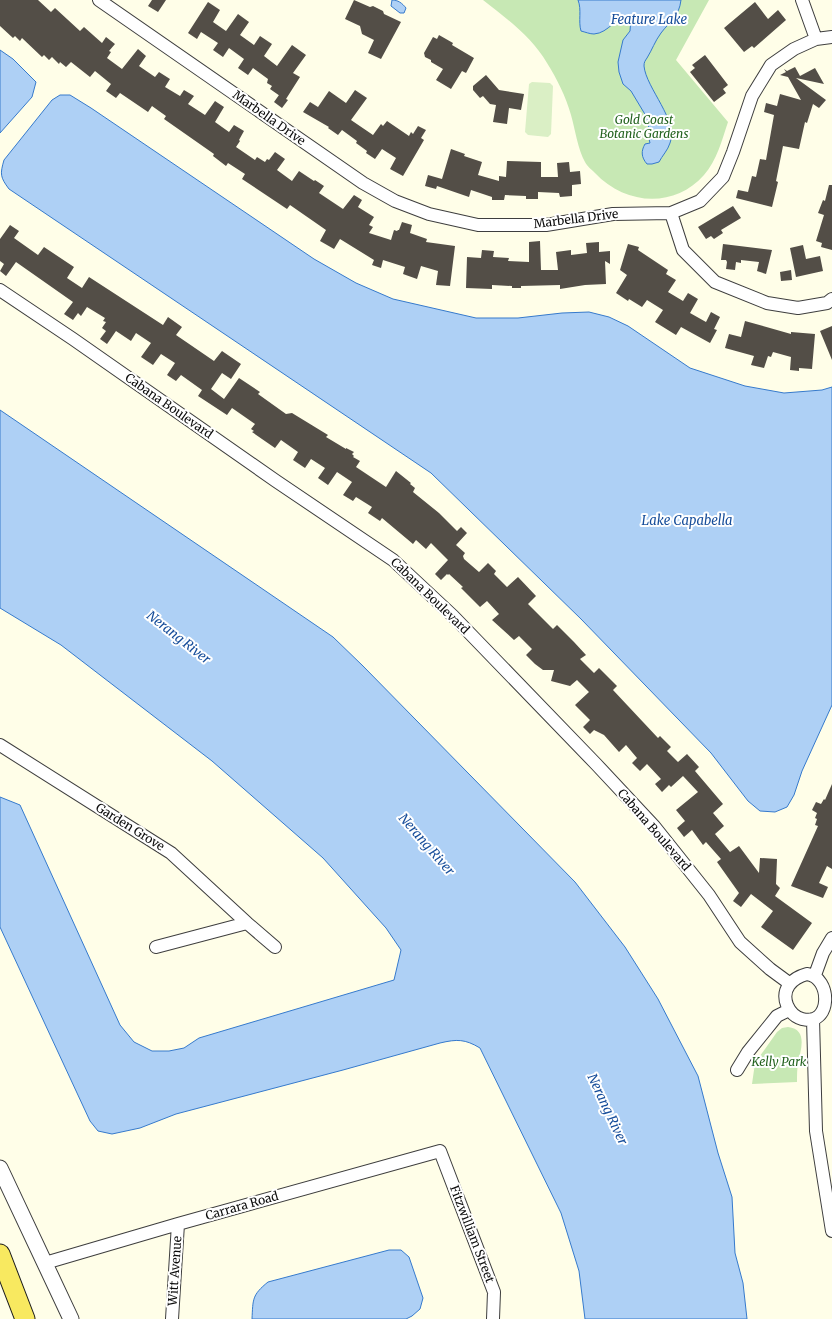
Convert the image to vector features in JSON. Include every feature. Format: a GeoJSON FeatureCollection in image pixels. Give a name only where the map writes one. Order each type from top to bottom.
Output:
{"type":"FeatureCollection","features":[{"type":"Feature","properties":{"kind":"main road"},"geometry":{"type":"LineString","coordinates":[[0,1254],[25,1319]]}},
{"type":"Feature","properties":{"kind":"street","name":"Marbella Drive"},"geometry":{"type":"LineString","coordinates":[[99,0],[364,183],[395,201],[429,214],[478,225],[546,225],[613,214],[671,213],[700,201],[722,177],[733,152],[752,96],[771,65],[794,49],[816,39],[832,37]]}},
{"type":"Feature","properties":{"kind":"street"},"geometry":{"type":"LineString","coordinates":[[802,0],[816,39]]}},
{"type":"Feature","properties":{"kind":"street"},"geometry":{"type":"LineString","coordinates":[[671,213],[683,250],[715,282],[767,303],[798,308],[827,303],[832,299]]}},
{"type":"Feature","properties":{"kind":"street","name":"Cabana Boulevard"},"geometry":{"type":"LineString","coordinates":[[0,290],[393,560],[453,616],[612,781],[654,826],[709,895],[740,942],[770,969],[789,983]]}},
{"type":"Feature","properties":{"kind":"street","name":"Garden Grove"},"geometry":{"type":"LineString","coordinates":[[0,745],[171,853],[247,924],[275,946]]}},
{"type":"Feature","properties":{"kind":"street"},"geometry":{"type":"LineString","coordinates":[[156,947],[247,924]]}},
{"type":"Feature","properties":{"kind":"street"},"geometry":{"type":"LineString","coordinates":[[815,975],[823,953],[832,938]]}},
{"type":"Feature","properties":{"kind":"street"},"geometry":{"type":"LineString","coordinates":[[807,974],[815,975],[826,982],[830,988],[831,994],[831,1004],[828,1010],[820,1017],[813,1020],[800,1018],[789,1010],[786,1003],[789,983],[799,976],[807,974]]}},
{"type":"Feature","properties":{"kind":"street"},"geometry":{"type":"LineString","coordinates":[[737,1070],[748,1052],[777,1016],[789,1010]]}},
{"type":"Feature","properties":{"kind":"street"},"geometry":{"type":"LineString","coordinates":[[813,1020],[816,1131],[832,1231]]}},
{"type":"Feature","properties":{"kind":"street","name":"Carrara Road"},"geometry":{"type":"LineString","coordinates":[[45,1263],[178,1224],[440,1151]]}},
{"type":"Feature","properties":{"kind":"street","name":"Fitzwilliam Street"},"geometry":{"type":"LineString","coordinates":[[440,1151],[494,1292],[493,1319]]}},
{"type":"Feature","properties":{"kind":"street"},"geometry":{"type":"LineString","coordinates":[[0,1168],[71,1319]]}},
{"type":"Feature","properties":{"kind":"street","name":"Witt Avenue"},"geometry":{"type":"LineString","coordinates":[[172,1319],[178,1224]]}},
{"type":"Feature","properties":{"kind":"green space","name":"Gold Coast Botanic Gardens"},"geometry":{"type":"Polygon","coordinates":[[[483,0],[709,0],[676,60],[728,122],[719,150],[709,169],[692,186],[679,194],[664,198],[650,199],[635,197],[620,192],[607,184],[585,162],[580,152],[571,115],[564,95],[541,54],[518,28],[483,0]]]}},
{"type":"Feature","properties":{"kind":"green space"},"geometry":{"type":"Polygon","coordinates":[[[532,82],[550,83],[553,86],[551,134],[548,137],[528,135],[525,132],[529,84],[532,82]]]}},
{"type":"Feature","properties":{"kind":"green space","name":"Kelly Park"},"geometry":{"type":"Polygon","coordinates":[[[788,1027],[798,1032],[802,1041],[797,1082],[752,1084],[755,1063],[777,1032],[782,1028],[788,1027]]]}},
{"type":"Feature","properties":{"kind":"water"},"geometry":{"type":"Polygon","coordinates":[[[392,0],[398,1],[406,8],[404,13],[400,13],[391,6],[392,0]]]}},
{"type":"Feature","properties":{"kind":"water","name":"Feature Lake"},"geometry":{"type":"Polygon","coordinates":[[[578,0],[681,0],[676,15],[659,36],[644,63],[646,75],[666,115],[672,134],[669,146],[659,162],[647,164],[644,159],[642,152],[645,144],[650,143],[650,132],[646,116],[631,91],[623,84],[619,72],[618,62],[623,40],[630,31],[631,18],[628,16],[624,17],[599,33],[592,34],[581,31],[580,8],[578,0]]]}},
{"type":"Feature","properties":{"kind":"water"},"geometry":{"type":"Polygon","coordinates":[[[0,50],[13,59],[36,82],[32,97],[0,133],[0,50]]]}},
{"type":"Feature","properties":{"kind":"water","name":"Lake Capabella"},"geometry":{"type":"Polygon","coordinates":[[[60,95],[70,95],[91,108],[314,259],[356,283],[393,299],[476,318],[518,318],[562,313],[589,312],[609,317],[628,326],[690,368],[745,386],[784,393],[822,390],[832,387],[832,705],[802,771],[794,795],[787,807],[775,812],[760,811],[748,801],[711,753],[581,619],[431,473],[9,189],[2,175],[4,160],[52,100],[60,95]]]}},
{"type":"Feature","properties":{"kind":"water","name":"Nerang River"},"geometry":{"type":"Polygon","coordinates":[[[0,410],[333,637],[575,882],[625,947],[658,999],[698,1076],[718,1153],[732,1197],[735,1253],[743,1283],[747,1319],[585,1319],[579,1271],[561,1213],[480,1048],[465,1041],[456,1040],[440,1043],[176,1114],[140,1128],[112,1134],[98,1131],[90,1121],[0,927],[0,797],[20,805],[120,1025],[134,1042],[152,1051],[169,1051],[184,1048],[199,1038],[394,980],[401,950],[386,928],[323,858],[212,761],[61,645],[0,608],[0,410]]]}},
{"type":"Feature","properties":{"kind":"water"},"geometry":{"type":"Polygon","coordinates":[[[389,1250],[401,1250],[409,1257],[423,1298],[420,1309],[412,1316],[406,1319],[252,1319],[254,1298],[259,1290],[268,1282],[389,1250]]]}},
{"type":"Feature","properties":{"kind":"building"},"geometry":{"type":"Polygon","coordinates":[[[0,0],[38,0],[51,12],[55,8],[80,31],[84,27],[102,43],[106,37],[115,44],[109,51],[111,52],[107,58],[122,69],[138,49],[146,56],[139,66],[155,77],[159,72],[170,79],[165,87],[180,96],[184,90],[194,96],[188,104],[205,115],[215,101],[224,107],[215,122],[229,132],[234,125],[244,131],[236,147],[255,160],[257,157],[265,162],[267,159],[269,160],[275,152],[285,159],[277,170],[292,181],[299,171],[314,181],[315,180],[324,186],[319,193],[343,209],[354,195],[362,200],[358,207],[374,217],[369,225],[373,227],[369,233],[391,240],[394,230],[399,230],[402,222],[412,225],[410,233],[427,239],[426,242],[455,246],[450,286],[436,285],[438,271],[421,266],[417,279],[403,274],[405,267],[383,260],[381,268],[372,265],[374,260],[340,239],[334,249],[320,241],[326,230],[290,205],[287,209],[242,179],[245,174],[228,163],[226,166],[213,156],[214,154],[164,119],[166,116],[152,106],[148,112],[120,93],[116,98],[106,91],[111,84],[95,71],[90,77],[71,62],[66,67],[60,62],[59,64],[52,57],[49,60],[44,55],[42,57],[22,38],[20,41],[15,36],[13,38],[0,26],[0,0]]]}},
{"type":"Feature","properties":{"kind":"building"},"geometry":{"type":"Polygon","coordinates":[[[152,0],[166,0],[158,12],[148,6],[152,0]]]}},
{"type":"Feature","properties":{"kind":"building"},"geometry":{"type":"Polygon","coordinates":[[[354,0],[370,7],[373,6],[383,11],[384,14],[401,22],[381,59],[368,53],[374,40],[362,34],[360,26],[345,19],[354,0]]]}},
{"type":"Feature","properties":{"kind":"building"},"geometry":{"type":"Polygon","coordinates":[[[208,2],[220,10],[213,22],[226,31],[238,14],[249,22],[240,35],[254,45],[260,36],[272,44],[264,56],[277,66],[292,45],[306,55],[293,73],[300,77],[282,108],[274,102],[279,95],[270,89],[272,86],[267,83],[268,79],[253,68],[248,75],[238,68],[244,59],[229,48],[223,57],[213,50],[218,43],[201,32],[197,39],[188,33],[208,2]]]}},
{"type":"Feature","properties":{"kind":"building"},"geometry":{"type":"Polygon","coordinates":[[[755,2],[768,19],[778,10],[786,20],[754,48],[752,46],[744,52],[724,28],[755,2]]]}},
{"type":"Feature","properties":{"kind":"building"},"geometry":{"type":"Polygon","coordinates":[[[439,35],[453,43],[452,45],[474,58],[466,73],[462,71],[451,89],[436,80],[443,69],[425,57],[424,53],[433,37],[437,39],[439,35]]]}},
{"type":"Feature","properties":{"kind":"building"},"geometry":{"type":"Polygon","coordinates":[[[705,55],[728,85],[723,89],[726,93],[714,102],[690,72],[695,68],[692,65],[705,55]]]}},
{"type":"Feature","properties":{"kind":"building"},"geometry":{"type":"Polygon","coordinates":[[[795,67],[800,76],[815,68],[824,84],[796,78],[826,100],[819,108],[813,104],[807,123],[805,122],[799,149],[783,146],[776,181],[778,182],[772,207],[736,198],[738,190],[748,192],[752,176],[756,177],[760,159],[766,160],[774,115],[764,112],[766,103],[777,106],[780,94],[801,100],[788,77],[780,75],[786,72],[784,69],[787,71],[795,67]]]}},
{"type":"Feature","properties":{"kind":"building"},"geometry":{"type":"Polygon","coordinates":[[[486,75],[499,90],[524,94],[521,110],[509,108],[507,124],[493,122],[496,105],[490,104],[483,96],[480,98],[473,90],[473,86],[486,75]]]}},
{"type":"Feature","properties":{"kind":"building"},"geometry":{"type":"Polygon","coordinates":[[[355,90],[367,98],[351,120],[373,135],[381,124],[383,126],[387,121],[409,136],[411,132],[413,134],[418,126],[426,130],[421,138],[424,140],[403,176],[390,169],[396,158],[382,149],[375,159],[366,153],[367,151],[356,143],[357,141],[342,130],[338,135],[328,128],[329,127],[303,112],[310,102],[318,107],[329,91],[346,103],[355,90]]]}},
{"type":"Feature","properties":{"kind":"building"},"geometry":{"type":"Polygon","coordinates":[[[451,149],[465,154],[464,156],[482,162],[478,175],[499,181],[499,176],[506,177],[507,161],[541,162],[541,177],[558,177],[557,163],[569,162],[570,172],[580,171],[581,184],[572,185],[572,196],[560,197],[559,193],[538,192],[538,199],[526,199],[526,196],[505,195],[504,200],[492,200],[492,197],[471,190],[469,197],[437,186],[436,189],[425,186],[428,175],[442,179],[451,149]]]}},
{"type":"Feature","properties":{"kind":"building"},"geometry":{"type":"Polygon","coordinates":[[[829,185],[832,185],[832,250],[821,247],[822,243],[816,241],[824,215],[818,213],[823,200],[825,201],[829,185]]]}},
{"type":"Feature","properties":{"kind":"building"},"geometry":{"type":"Polygon","coordinates":[[[733,206],[741,218],[721,230],[723,233],[714,239],[711,236],[706,239],[698,227],[733,206]]]}},
{"type":"Feature","properties":{"kind":"building"},"geometry":{"type":"Polygon","coordinates":[[[10,225],[19,231],[14,238],[38,255],[44,247],[74,267],[67,278],[82,288],[89,277],[163,325],[168,317],[182,327],[176,335],[214,361],[222,351],[241,364],[231,379],[222,373],[211,389],[224,399],[239,378],[260,392],[258,394],[286,414],[292,413],[328,435],[326,437],[354,452],[352,454],[354,456],[353,457],[360,461],[356,467],[386,487],[396,471],[411,483],[410,484],[415,488],[413,492],[439,513],[457,531],[461,527],[467,533],[456,545],[465,553],[463,556],[464,559],[479,572],[488,563],[496,571],[494,574],[507,587],[518,577],[536,596],[528,604],[553,629],[557,625],[574,642],[586,655],[580,659],[594,673],[599,668],[617,686],[613,690],[658,738],[660,736],[671,747],[667,751],[678,762],[687,754],[699,767],[695,771],[723,804],[713,813],[724,826],[715,834],[730,852],[739,846],[759,873],[760,858],[777,859],[776,884],[780,888],[775,896],[812,923],[793,950],[761,927],[773,911],[751,894],[741,907],[733,901],[739,893],[717,862],[721,859],[706,842],[703,845],[692,830],[684,837],[677,828],[685,821],[676,810],[698,792],[683,776],[671,787],[669,785],[662,792],[655,784],[661,779],[647,764],[640,771],[632,763],[637,758],[626,745],[619,752],[604,735],[594,730],[590,734],[583,727],[590,720],[575,705],[589,692],[577,680],[570,686],[551,681],[554,670],[543,670],[535,664],[526,655],[532,649],[519,636],[514,640],[492,620],[499,614],[487,601],[480,607],[461,588],[463,587],[449,574],[441,580],[435,574],[448,560],[431,543],[426,549],[416,540],[413,544],[382,518],[380,521],[368,513],[372,507],[356,497],[353,501],[343,495],[352,482],[337,472],[328,485],[318,478],[325,468],[311,459],[305,468],[293,460],[298,452],[281,440],[275,448],[252,432],[254,431],[251,429],[255,424],[232,408],[227,415],[198,396],[202,390],[181,375],[176,381],[167,375],[175,363],[161,354],[153,365],[141,357],[151,343],[136,333],[131,341],[116,331],[107,344],[100,339],[106,331],[102,328],[106,322],[103,321],[105,318],[87,307],[81,316],[78,313],[73,320],[64,314],[73,302],[16,262],[6,276],[0,271],[4,264],[0,261],[0,239],[10,225]]]}},
{"type":"Feature","properties":{"kind":"building"},"geometry":{"type":"Polygon","coordinates":[[[540,241],[541,270],[558,270],[556,252],[571,250],[571,255],[587,253],[586,243],[599,242],[599,252],[610,251],[610,264],[605,261],[606,284],[585,285],[560,289],[560,285],[521,286],[521,288],[512,288],[512,286],[492,285],[492,289],[466,288],[467,257],[481,258],[482,250],[494,251],[493,257],[509,258],[508,261],[529,262],[529,242],[540,241]]]}},
{"type":"Feature","properties":{"kind":"building"},"geometry":{"type":"Polygon","coordinates":[[[628,244],[639,247],[638,250],[668,270],[666,274],[676,280],[668,292],[683,301],[688,293],[698,299],[690,313],[706,322],[711,312],[720,317],[714,329],[717,330],[710,343],[681,327],[676,335],[655,322],[663,310],[647,300],[642,307],[629,299],[628,301],[616,293],[627,275],[620,270],[628,244]]]}},
{"type":"Feature","properties":{"kind":"building"},"geometry":{"type":"Polygon","coordinates":[[[723,244],[772,250],[766,274],[757,271],[759,262],[741,260],[741,263],[736,262],[735,270],[726,269],[726,260],[721,260],[723,244]]]}},
{"type":"Feature","properties":{"kind":"building"},"geometry":{"type":"Polygon","coordinates":[[[803,245],[806,259],[820,256],[823,271],[796,277],[790,248],[803,245]]]}},
{"type":"Feature","properties":{"kind":"building"},"geometry":{"type":"Polygon","coordinates":[[[791,270],[792,280],[781,281],[780,272],[791,270]]]}},
{"type":"Feature","properties":{"kind":"building"},"geometry":{"type":"Polygon","coordinates":[[[745,321],[791,334],[791,332],[815,334],[812,369],[799,368],[799,371],[790,370],[791,357],[773,352],[771,357],[768,356],[764,368],[751,365],[754,356],[725,348],[729,334],[741,337],[745,321]]]}},
{"type":"Feature","properties":{"kind":"building"},"geometry":{"type":"Polygon","coordinates":[[[832,326],[832,360],[820,331],[832,326]]]}},
{"type":"Feature","properties":{"kind":"building"},"geometry":{"type":"Polygon","coordinates":[[[832,784],[832,869],[827,866],[819,883],[828,887],[823,898],[791,886],[818,826],[815,825],[817,813],[812,810],[816,802],[821,804],[824,799],[825,800],[832,784]]]}}]}
